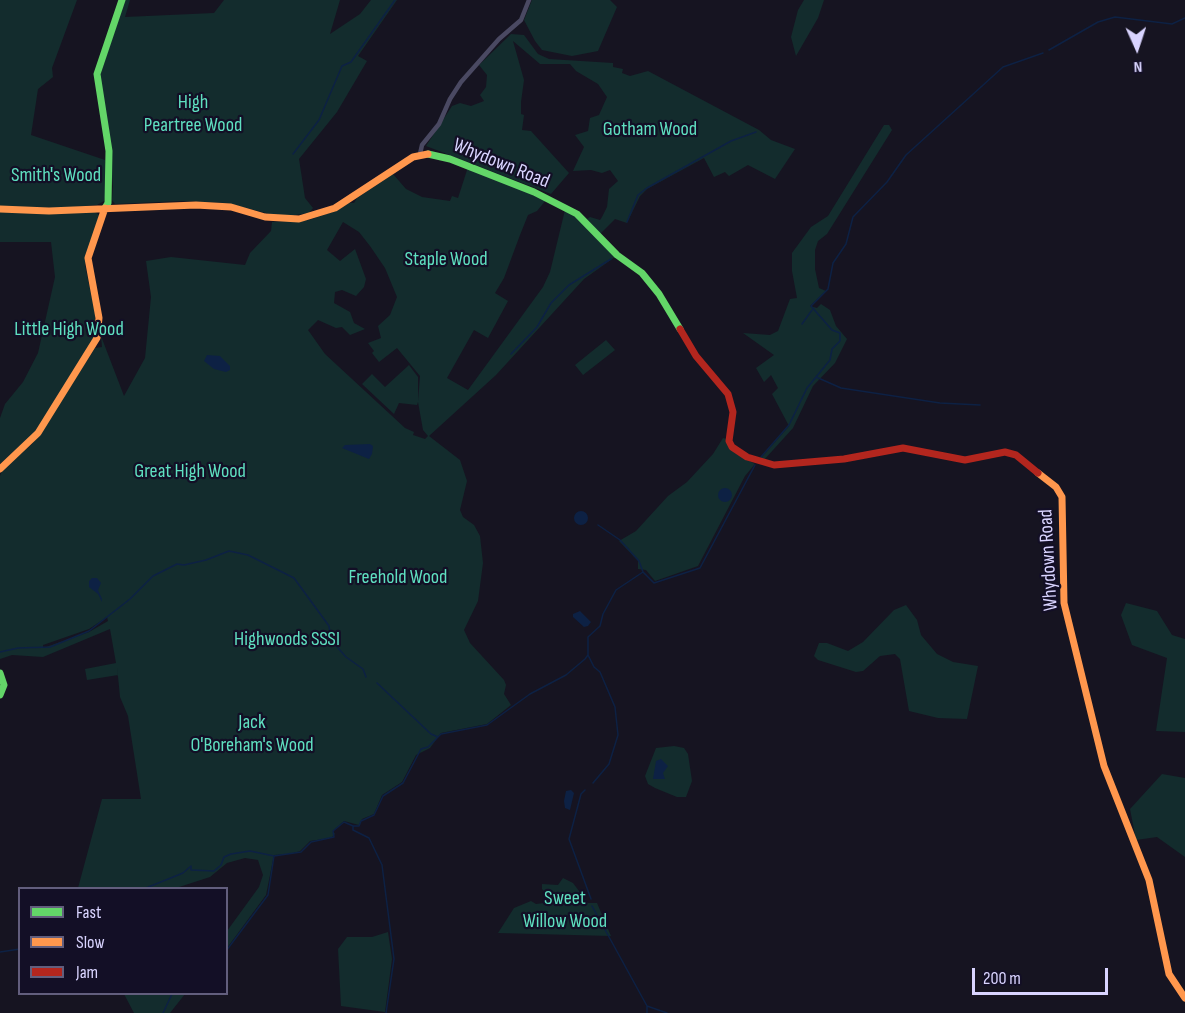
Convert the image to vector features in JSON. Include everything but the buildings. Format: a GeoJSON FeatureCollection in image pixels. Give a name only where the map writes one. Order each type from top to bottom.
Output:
{"type":"FeatureCollection","features":[{"type":"Feature","properties":{"kind":"street"},"geometry":{"type":"LineString","coordinates":[[0,469],[38,433],[97,338],[99,318],[88,258],[108,203],[109,151],[97,74],[122,0]]}},
{"type":"Feature","properties":{"kind":"street"},"geometry":{"type":"LineString","coordinates":[[420,154],[422,145],[439,124],[450,99],[461,82],[499,39],[521,20],[529,0]]}},
{"type":"Feature","properties":{"kind":"street","name":"Whydown Road"},"geometry":{"type":"LineString","coordinates":[[0,209],[49,211],[105,207],[231,207],[273,218],[299,219],[335,208],[420,154],[450,159],[480,170],[577,214],[617,255],[642,273],[658,294],[696,356],[716,378],[731,402],[729,441],[732,447],[758,462],[774,465],[844,459],[903,448],[965,460],[1005,452],[1016,455],[1056,487],[1064,504],[1064,603],[1104,766],[1149,880],[1169,974],[1185,998]]}},
{"type":"Feature","properties":{"kind":"street"},"geometry":{"type":"LineString","coordinates":[[0,673],[4,686],[0,695]]}},
{"type":"Feature","properties":{"kind":"green space","name":"Smith's Wood"},"geometry":{"type":"Polygon","coordinates":[[[0,0],[77,0],[52,68],[53,77],[38,89],[31,135],[105,160],[107,189],[104,201],[97,205],[62,208],[0,207],[0,0]]]}},
{"type":"Feature","properties":{"kind":"green space","name":"High Peartree Wood"},"geometry":{"type":"Polygon","coordinates":[[[125,0],[130,0],[125,17],[214,13],[224,0],[340,0],[330,34],[360,14],[371,0],[397,0],[358,56],[367,61],[337,112],[299,159],[305,198],[313,208],[309,213],[282,217],[226,203],[181,201],[115,204],[112,200],[113,186],[100,75],[125,0]]]}},
{"type":"Feature","properties":{"kind":"green space"},"geometry":{"type":"Polygon","coordinates":[[[532,0],[610,0],[617,7],[598,51],[572,56],[542,50],[535,41],[524,20],[532,0]]]}},
{"type":"Feature","properties":{"kind":"green space"},"geometry":{"type":"Polygon","coordinates":[[[804,0],[824,0],[818,18],[796,56],[791,37],[798,10],[804,0]]]}},
{"type":"Feature","properties":{"kind":"green space","name":"Gotham Wood"},"geometry":{"type":"Polygon","coordinates":[[[511,34],[524,35],[538,54],[549,59],[613,63],[613,67],[623,69],[622,73],[630,76],[648,71],[759,130],[771,140],[795,149],[775,179],[748,165],[729,176],[725,172],[714,177],[704,158],[647,189],[640,196],[627,223],[615,219],[600,234],[587,219],[590,217],[600,220],[607,207],[609,189],[618,181],[610,170],[602,173],[591,170],[573,171],[584,147],[575,135],[588,131],[590,118],[599,115],[607,97],[598,84],[576,71],[570,64],[540,64],[513,41],[524,80],[521,102],[521,114],[524,115],[522,130],[531,131],[569,173],[551,194],[426,146],[452,106],[460,103],[471,106],[484,101],[480,95],[486,87],[487,75],[479,65],[511,34]]]}},
{"type":"Feature","properties":{"kind":"green space"},"geometry":{"type":"Polygon","coordinates":[[[884,125],[889,125],[892,130],[827,234],[818,241],[815,250],[815,269],[819,288],[826,291],[810,306],[817,308],[821,304],[830,310],[836,326],[847,339],[835,363],[813,386],[793,428],[764,460],[760,459],[789,426],[772,394],[778,388],[771,375],[764,382],[756,368],[774,355],[743,333],[770,335],[778,331],[790,299],[797,298],[792,271],[792,253],[811,227],[828,216],[884,125]]]}},
{"type":"Feature","properties":{"kind":"green space","name":"Highwoods SSSI"},"geometry":{"type":"Polygon","coordinates":[[[468,167],[546,200],[537,211],[528,215],[504,278],[495,293],[508,301],[488,338],[474,330],[447,378],[468,390],[543,287],[550,272],[565,210],[574,215],[615,257],[584,279],[496,375],[429,436],[460,460],[467,481],[460,510],[463,517],[474,525],[480,536],[483,563],[478,601],[464,630],[470,643],[504,680],[506,685],[504,694],[511,705],[487,724],[441,733],[430,748],[416,755],[402,782],[382,795],[374,814],[362,819],[359,825],[344,821],[333,831],[335,834],[331,838],[310,841],[300,851],[291,854],[274,855],[266,895],[228,947],[228,930],[259,887],[263,875],[258,860],[245,858],[227,863],[210,877],[179,887],[78,887],[102,799],[141,799],[128,716],[120,697],[118,675],[87,680],[85,669],[116,663],[110,629],[43,657],[12,655],[0,659],[0,476],[3,468],[32,444],[43,429],[95,348],[102,347],[101,336],[124,396],[145,358],[151,297],[146,261],[171,257],[245,265],[250,253],[271,231],[272,222],[309,220],[332,212],[349,203],[354,203],[357,198],[393,174],[406,189],[422,197],[450,201],[452,196],[458,198],[468,167]],[[343,222],[327,250],[340,261],[355,249],[366,279],[364,287],[356,296],[342,290],[335,292],[334,303],[350,312],[354,323],[365,329],[350,335],[342,327],[336,328],[318,320],[308,330],[325,354],[405,428],[414,432],[413,435],[425,439],[428,436],[423,430],[418,402],[417,405],[399,403],[394,414],[362,384],[372,374],[385,387],[409,365],[418,377],[418,401],[420,376],[397,348],[379,362],[368,343],[381,338],[378,326],[390,315],[397,297],[385,268],[359,232],[343,222]],[[107,617],[89,629],[43,645],[43,648],[89,632],[108,621],[107,617]]]}},
{"type":"Feature","properties":{"kind":"green space","name":"Little High Wood"},"geometry":{"type":"Polygon","coordinates":[[[93,210],[99,215],[85,265],[95,313],[95,336],[37,432],[0,464],[0,418],[5,404],[23,382],[38,353],[55,277],[51,242],[0,242],[0,212],[93,210]]]}},
{"type":"Feature","properties":{"kind":"green space"},"geometry":{"type":"Polygon","coordinates":[[[606,340],[615,350],[583,375],[575,365],[606,340]]]}},
{"type":"Feature","properties":{"kind":"green space"},"geometry":{"type":"Polygon","coordinates":[[[723,438],[727,439],[735,453],[755,464],[745,476],[698,566],[655,581],[646,570],[638,569],[638,561],[619,541],[636,531],[668,496],[687,482],[713,454],[723,438]]]}},
{"type":"Feature","properties":{"kind":"green space"},"geometry":{"type":"Polygon","coordinates":[[[1126,603],[1157,611],[1172,635],[1185,639],[1185,732],[1156,731],[1167,658],[1132,645],[1121,615],[1126,603]]]}},
{"type":"Feature","properties":{"kind":"green space"},"geometry":{"type":"Polygon","coordinates":[[[906,605],[917,620],[921,635],[937,654],[953,662],[978,666],[967,719],[938,718],[909,711],[900,659],[895,654],[880,656],[863,671],[856,672],[818,660],[814,656],[819,643],[827,643],[848,651],[863,642],[894,610],[906,605]]]}},
{"type":"Feature","properties":{"kind":"green space"},"geometry":{"type":"Polygon","coordinates":[[[674,746],[684,748],[688,754],[692,781],[686,797],[677,797],[655,788],[648,784],[645,776],[656,748],[674,746]]]}},
{"type":"Feature","properties":{"kind":"green space"},"geometry":{"type":"Polygon","coordinates":[[[1162,774],[1185,778],[1185,857],[1157,837],[1136,840],[1130,809],[1162,774]]]}},
{"type":"Feature","properties":{"kind":"green space","name":"Sweet Willow Wood"},"geometry":{"type":"Polygon","coordinates":[[[563,878],[573,883],[588,903],[597,903],[611,936],[498,933],[514,908],[531,901],[536,904],[544,903],[548,895],[542,889],[542,884],[558,885],[563,878]]]}},
{"type":"Feature","properties":{"kind":"green space"},"geometry":{"type":"Polygon","coordinates":[[[388,932],[392,959],[385,1012],[341,1006],[338,949],[347,937],[372,937],[388,932]]]}},
{"type":"Feature","properties":{"kind":"green space"},"geometry":{"type":"Polygon","coordinates":[[[125,995],[184,995],[170,1013],[134,1013],[125,995]]]}},
{"type":"Feature","properties":{"kind":"water"},"geometry":{"type":"Polygon","coordinates":[[[207,355],[220,356],[230,366],[230,370],[226,372],[214,369],[204,361],[207,355]]]}},
{"type":"Feature","properties":{"kind":"water"},"geometry":{"type":"Polygon","coordinates":[[[370,444],[373,446],[369,459],[342,448],[345,445],[370,444]]]}},
{"type":"Feature","properties":{"kind":"water"},"geometry":{"type":"Polygon","coordinates":[[[722,488],[728,488],[732,495],[728,502],[722,502],[718,498],[718,492],[722,488]]]}},
{"type":"Feature","properties":{"kind":"water"},"geometry":{"type":"Polygon","coordinates":[[[581,511],[586,513],[588,518],[586,523],[581,525],[576,523],[574,518],[576,513],[581,511]]]}},
{"type":"Feature","properties":{"kind":"water"},"geometry":{"type":"Polygon","coordinates":[[[97,578],[101,583],[98,590],[102,602],[98,594],[89,587],[89,581],[97,578]]]}},
{"type":"Feature","properties":{"kind":"water"},"geometry":{"type":"Polygon","coordinates":[[[580,611],[591,622],[588,626],[584,627],[573,617],[573,614],[580,611]]]}},
{"type":"Feature","properties":{"kind":"water"},"geometry":{"type":"Polygon","coordinates":[[[661,759],[668,766],[663,773],[665,779],[653,779],[656,761],[661,759]]]}},
{"type":"Feature","properties":{"kind":"water"},"geometry":{"type":"Polygon","coordinates":[[[571,790],[574,793],[570,810],[565,808],[564,801],[566,791],[571,790]]]}},
{"type":"Feature","properties":{"kind":"waterway"},"geometry":{"type":"LineString","coordinates":[[293,154],[319,120],[342,66],[351,62],[395,0]]}},
{"type":"Feature","properties":{"kind":"waterway"},"geometry":{"type":"LineString","coordinates":[[1049,50],[1098,22],[1115,17],[1172,24],[1185,18]]}},
{"type":"Feature","properties":{"kind":"waterway"},"geometry":{"type":"LineString","coordinates":[[761,457],[789,425],[807,388],[830,360],[832,349],[840,341],[840,333],[832,330],[811,306],[828,289],[833,263],[846,244],[853,217],[887,182],[906,155],[1003,67],[1043,53]]}},
{"type":"Feature","properties":{"kind":"waterway"},"geometry":{"type":"LineString","coordinates":[[627,222],[638,195],[647,188],[731,141],[756,132]]}},
{"type":"Feature","properties":{"kind":"waterway"},"geometry":{"type":"LineString","coordinates":[[511,354],[537,327],[551,303],[569,285],[611,259]]}},
{"type":"Feature","properties":{"kind":"waterway"},"geometry":{"type":"LineString","coordinates":[[802,324],[812,310]]}},
{"type":"Feature","properties":{"kind":"waterway"},"geometry":{"type":"LineString","coordinates":[[816,377],[841,388],[940,403],[980,405]]}},
{"type":"Feature","properties":{"kind":"waterway"},"geometry":{"type":"LineString","coordinates":[[353,826],[359,826],[361,821],[374,815],[383,796],[403,783],[421,749],[428,747],[441,734],[487,725],[530,694],[566,675],[585,659],[588,655],[588,637],[600,626],[603,614],[616,590],[643,572],[654,583],[700,568],[755,465]]}},
{"type":"Feature","properties":{"kind":"waterway"},"geometry":{"type":"LineString","coordinates":[[598,525],[620,540],[639,561],[643,572]]}},
{"type":"Feature","properties":{"kind":"waterway"},"geometry":{"type":"LineString","coordinates":[[0,652],[18,648],[50,647],[89,631],[130,599],[153,576],[177,564],[184,565],[206,560],[229,551],[248,555],[294,578],[329,626],[331,640],[346,657],[363,669],[366,677]]}},
{"type":"Feature","properties":{"kind":"waterway"},"geometry":{"type":"LineString","coordinates":[[319,646],[331,640]]}},
{"type":"Feature","properties":{"kind":"waterway"},"geometry":{"type":"LineString","coordinates":[[588,655],[594,667],[600,672],[615,707],[618,735],[609,764],[593,783]]}},
{"type":"Feature","properties":{"kind":"waterway"},"geometry":{"type":"LineString","coordinates":[[377,683],[431,734],[438,737]]}},
{"type":"Feature","properties":{"kind":"waterway"},"geometry":{"type":"LineString","coordinates":[[585,790],[581,794],[569,839],[591,899]]}},
{"type":"Feature","properties":{"kind":"waterway"},"geometry":{"type":"LineString","coordinates":[[148,887],[183,873],[191,866],[191,870],[214,871],[221,865],[224,857],[231,854],[250,851],[274,856],[301,852],[311,842],[334,837],[333,831],[344,822],[353,826],[353,830],[369,838],[382,865],[394,959],[386,1013]]}},
{"type":"Feature","properties":{"kind":"waterway"},"geometry":{"type":"LineString","coordinates":[[228,948],[268,895],[274,856]]}},
{"type":"Feature","properties":{"kind":"waterway"},"geometry":{"type":"LineString","coordinates":[[592,906],[647,1006],[667,1013]]}},
{"type":"Feature","properties":{"kind":"waterway"},"geometry":{"type":"LineString","coordinates":[[0,952],[18,949]]}},
{"type":"Feature","properties":{"kind":"waterway"},"geometry":{"type":"LineString","coordinates":[[163,1013],[172,995]]}},
{"type":"Feature","properties":{"kind":"waterway"},"geometry":{"type":"LineString","coordinates":[[647,1006],[647,1013]]}},
{"type":"Feature","properties":{"kind":"traffic: fast"},"geometry":{"type":"LineString","coordinates":[[105,208],[108,203],[109,151],[97,74],[122,0]]}},
{"type":"Feature","properties":{"kind":"traffic: fast"},"geometry":{"type":"LineString","coordinates":[[428,154],[450,159],[534,192],[577,214],[617,255],[642,273],[659,294],[680,329]]}},
{"type":"Feature","properties":{"kind":"traffic: fast"},"geometry":{"type":"LineString","coordinates":[[0,673],[4,685],[0,695]]}},
{"type":"Feature","properties":{"kind":"traffic: slow"},"geometry":{"type":"LineString","coordinates":[[0,209],[49,211],[196,205],[231,207],[265,217],[299,219],[335,208],[413,157],[428,154]]}},
{"type":"Feature","properties":{"kind":"traffic: slow"},"geometry":{"type":"LineString","coordinates":[[0,469],[38,433],[97,338],[99,318],[88,258],[105,208]]}},
{"type":"Feature","properties":{"kind":"traffic: slow"},"geometry":{"type":"LineString","coordinates":[[1038,473],[1056,487],[1062,497],[1064,603],[1104,766],[1149,880],[1169,974],[1185,998]]}},
{"type":"Feature","properties":{"kind":"traffic: jam"},"geometry":{"type":"LineString","coordinates":[[680,329],[696,356],[728,394],[733,412],[729,441],[732,447],[747,457],[774,465],[844,459],[903,448],[965,460],[1005,452],[1016,455],[1038,473]]}},
{"type":"Feature","properties":{"kind":"park label","name":"Staple Wood"},"geometry":{"type":"Point","coordinates":[446,260]}},
{"type":"Feature","properties":{"kind":"park label","name":"Great High Wood"},"geometry":{"type":"Point","coordinates":[190,472]}},
{"type":"Feature","properties":{"kind":"park label","name":"Freehold Wood"},"geometry":{"type":"Point","coordinates":[398,578]}},
{"type":"Feature","properties":{"kind":"park label","name":"Jack O'Boreham's Wood"},"geometry":{"type":"Point","coordinates":[252,734]}}]}
